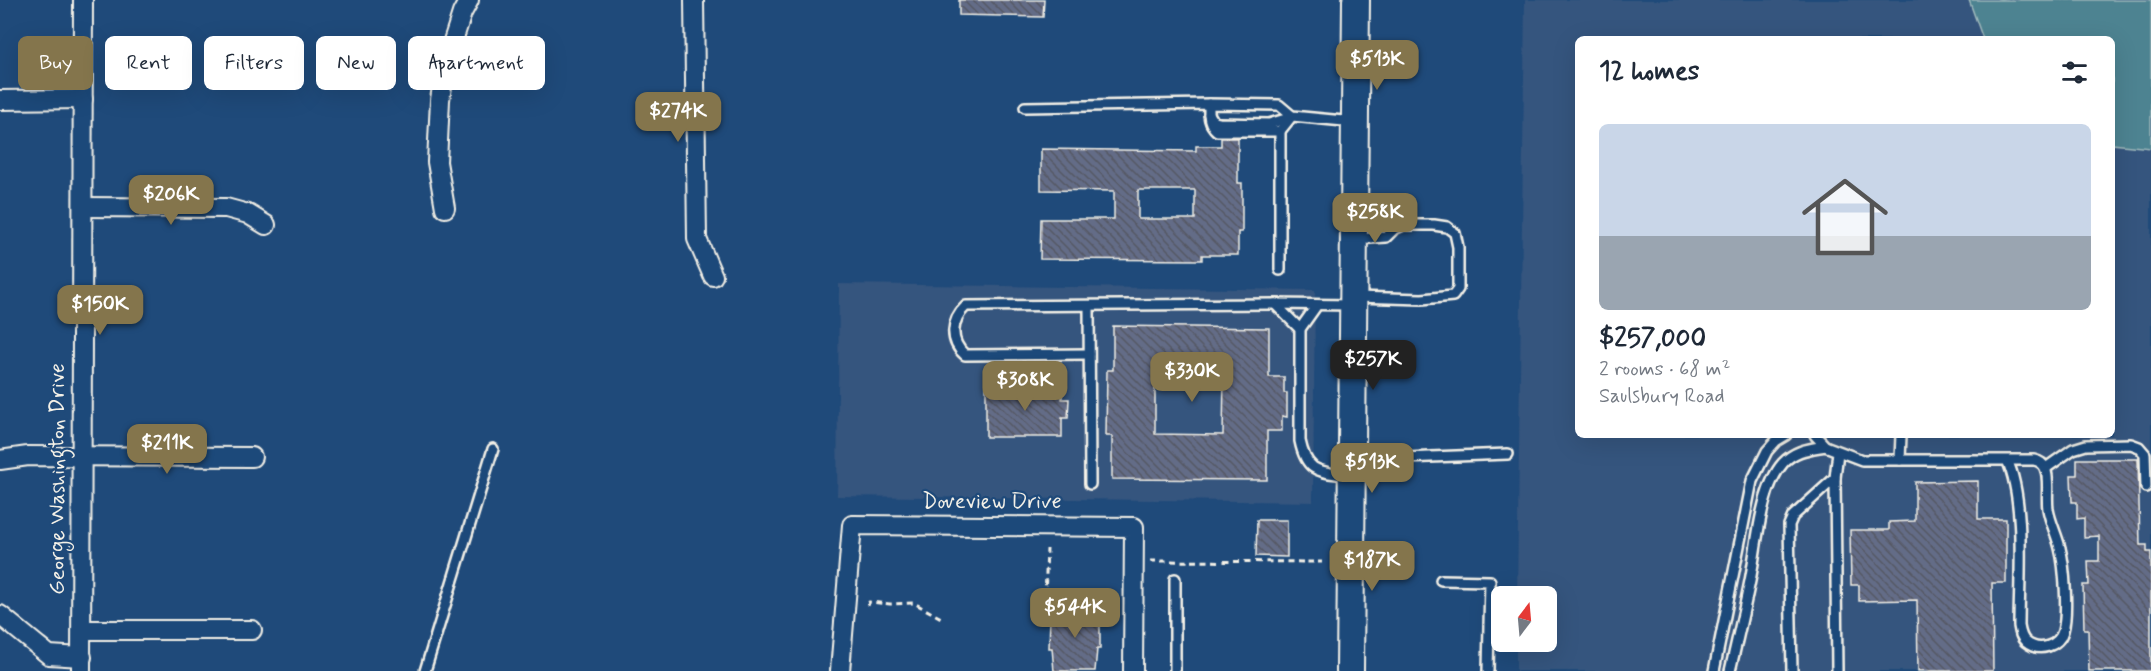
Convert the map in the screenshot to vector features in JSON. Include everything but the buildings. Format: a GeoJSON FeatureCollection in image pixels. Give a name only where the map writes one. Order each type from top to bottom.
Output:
{"type":"FeatureCollection","features":[{"type":"Feature","properties":{"kind":"main road"},"geometry":{"type":"LineString","coordinates":[[1350,671],[1350,468],[1356,0]]}},
{"type":"Feature","properties":{"kind":"street","name":"George Washington Drive"},"geometry":{"type":"LineString","coordinates":[[82,664],[83,0]]}},
{"type":"Feature","properties":{"kind":"street"},"geometry":{"type":"LineString","coordinates":[[445,208],[437,162],[440,100],[445,66],[462,13],[469,0]]}},
{"type":"Feature","properties":{"kind":"street"},"geometry":{"type":"LineString","coordinates":[[694,0],[697,239],[713,276]]}},
{"type":"Feature","properties":{"kind":"street"},"geometry":{"type":"LineString","coordinates":[[0,100],[83,99]]}},
{"type":"Feature","properties":{"kind":"street"},"geometry":{"type":"LineString","coordinates":[[83,207],[226,208],[248,214],[266,225]]}},
{"type":"Feature","properties":{"kind":"street"},"geometry":{"type":"LineString","coordinates":[[0,460],[28,456],[252,458]]}},
{"type":"Feature","properties":{"kind":"street","name":"Doveview Drive"},"geometry":{"type":"LineString","coordinates":[[840,671],[852,525],[1134,527],[1133,671]]}},
{"type":"Feature","properties":{"kind":"street"},"geometry":{"type":"LineString","coordinates":[[0,615],[9,620],[49,655],[82,664]]}},
{"type":"Feature","properties":{"kind":"street"},"geometry":{"type":"LineString","coordinates":[[82,630],[252,630]]}},
{"type":"Feature","properties":{"kind":"lane"},"geometry":{"type":"LineString","coordinates":[[1025,107],[1209,108],[1279,105],[1291,117]]}},
{"type":"Feature","properties":{"kind":"lane"},"geometry":{"type":"LineString","coordinates":[[1209,108],[1210,118],[1219,123],[1269,124],[1291,117],[1354,122]]}},
{"type":"Feature","properties":{"kind":"lane"},"geometry":{"type":"LineString","coordinates":[[1209,108],[1209,120],[1217,131],[1280,131]]}},
{"type":"Feature","properties":{"kind":"lane"},"geometry":{"type":"LineString","coordinates":[[1280,270],[1280,131],[1291,117]]}},
{"type":"Feature","properties":{"kind":"lane"},"geometry":{"type":"LineString","coordinates":[[1089,354],[965,355],[957,348],[954,340],[957,314],[966,306],[1317,305],[1453,296],[1458,289],[1458,247],[1455,233],[1447,227],[1403,225],[1394,229],[1386,237],[1353,240]]}},
{"type":"Feature","properties":{"kind":"lane"},"geometry":{"type":"LineString","coordinates":[[1275,304],[1300,329]]}},
{"type":"Feature","properties":{"kind":"lane"},"geometry":{"type":"LineString","coordinates":[[1317,305],[1300,329],[1300,441],[1307,462],[1316,470],[1508,454]]}},
{"type":"Feature","properties":{"kind":"lane"},"geometry":{"type":"LineString","coordinates":[[1089,306],[1090,484]]}},
{"type":"Feature","properties":{"kind":"lane"},"geometry":{"type":"LineString","coordinates":[[1714,671],[1752,482],[1767,451],[1781,438]]}},
{"type":"Feature","properties":{"kind":"lane"},"geometry":{"type":"LineString","coordinates":[[1818,438],[1825,446],[1862,459],[2034,460],[2041,462],[2046,468],[2048,512],[2063,561],[2065,624],[2063,634],[2049,647],[2037,647],[2027,643],[2021,636],[2016,486],[2007,460]]}},
{"type":"Feature","properties":{"kind":"lane"},"geometry":{"type":"LineString","coordinates":[[1900,460],[1901,438]]}},
{"type":"Feature","properties":{"kind":"lane"},"geometry":{"type":"LineString","coordinates":[[2046,468],[2073,449],[2086,445],[2131,444],[2139,447],[2145,454],[2146,487]]}},
{"type":"Feature","properties":{"kind":"lane"},"geometry":{"type":"LineString","coordinates":[[1730,671],[1750,585],[1762,509],[1770,483],[1792,454],[1804,449],[1825,446]]}},
{"type":"Feature","properties":{"kind":"lane"},"geometry":{"type":"LineString","coordinates":[[425,671],[493,448]]}},
{"type":"Feature","properties":{"kind":"lane"},"geometry":{"type":"LineString","coordinates":[[1838,452],[1835,478],[1838,671]]}},
{"type":"Feature","properties":{"kind":"lane"},"geometry":{"type":"LineString","coordinates":[[1792,671],[1790,525],[1793,516],[1835,478]]}},
{"type":"Feature","properties":{"kind":"lane"},"geometry":{"type":"LineString","coordinates":[[1175,579],[1175,671]]}},
{"type":"Feature","properties":{"kind":"lane"},"geometry":{"type":"LineString","coordinates":[[1441,580],[1491,581],[1488,671]]}},
{"type":"Feature","properties":{"kind":"path"},"geometry":{"type":"LineString","coordinates":[[1035,614],[1046,592],[1047,549]]}},
{"type":"Feature","properties":{"kind":"path"},"geometry":{"type":"LineString","coordinates":[[1158,561],[1322,562]]}},
{"type":"Feature","properties":{"kind":"path"},"geometry":{"type":"LineString","coordinates":[[868,606],[869,602],[914,603],[943,619]]}},
{"type":"Feature","properties":{"kind":"shaded area"},"geometry":{"type":"Polygon","coordinates":[[[1525,0],[2151,0],[2151,671],[1516,671],[1516,652],[1557,652],[1557,586],[1517,586],[1525,0]]]}},
{"type":"Feature","properties":{"kind":"shaded area"},"geometry":{"type":"Polygon","coordinates":[[[839,284],[1315,290],[1313,502],[837,496],[839,284]]]}},
{"type":"Feature","properties":{"kind":"green space"},"geometry":{"type":"Polygon","coordinates":[[[1969,0],[2151,0],[2151,148],[2115,144],[2115,36],[1982,36],[1969,0]]]}}]}
